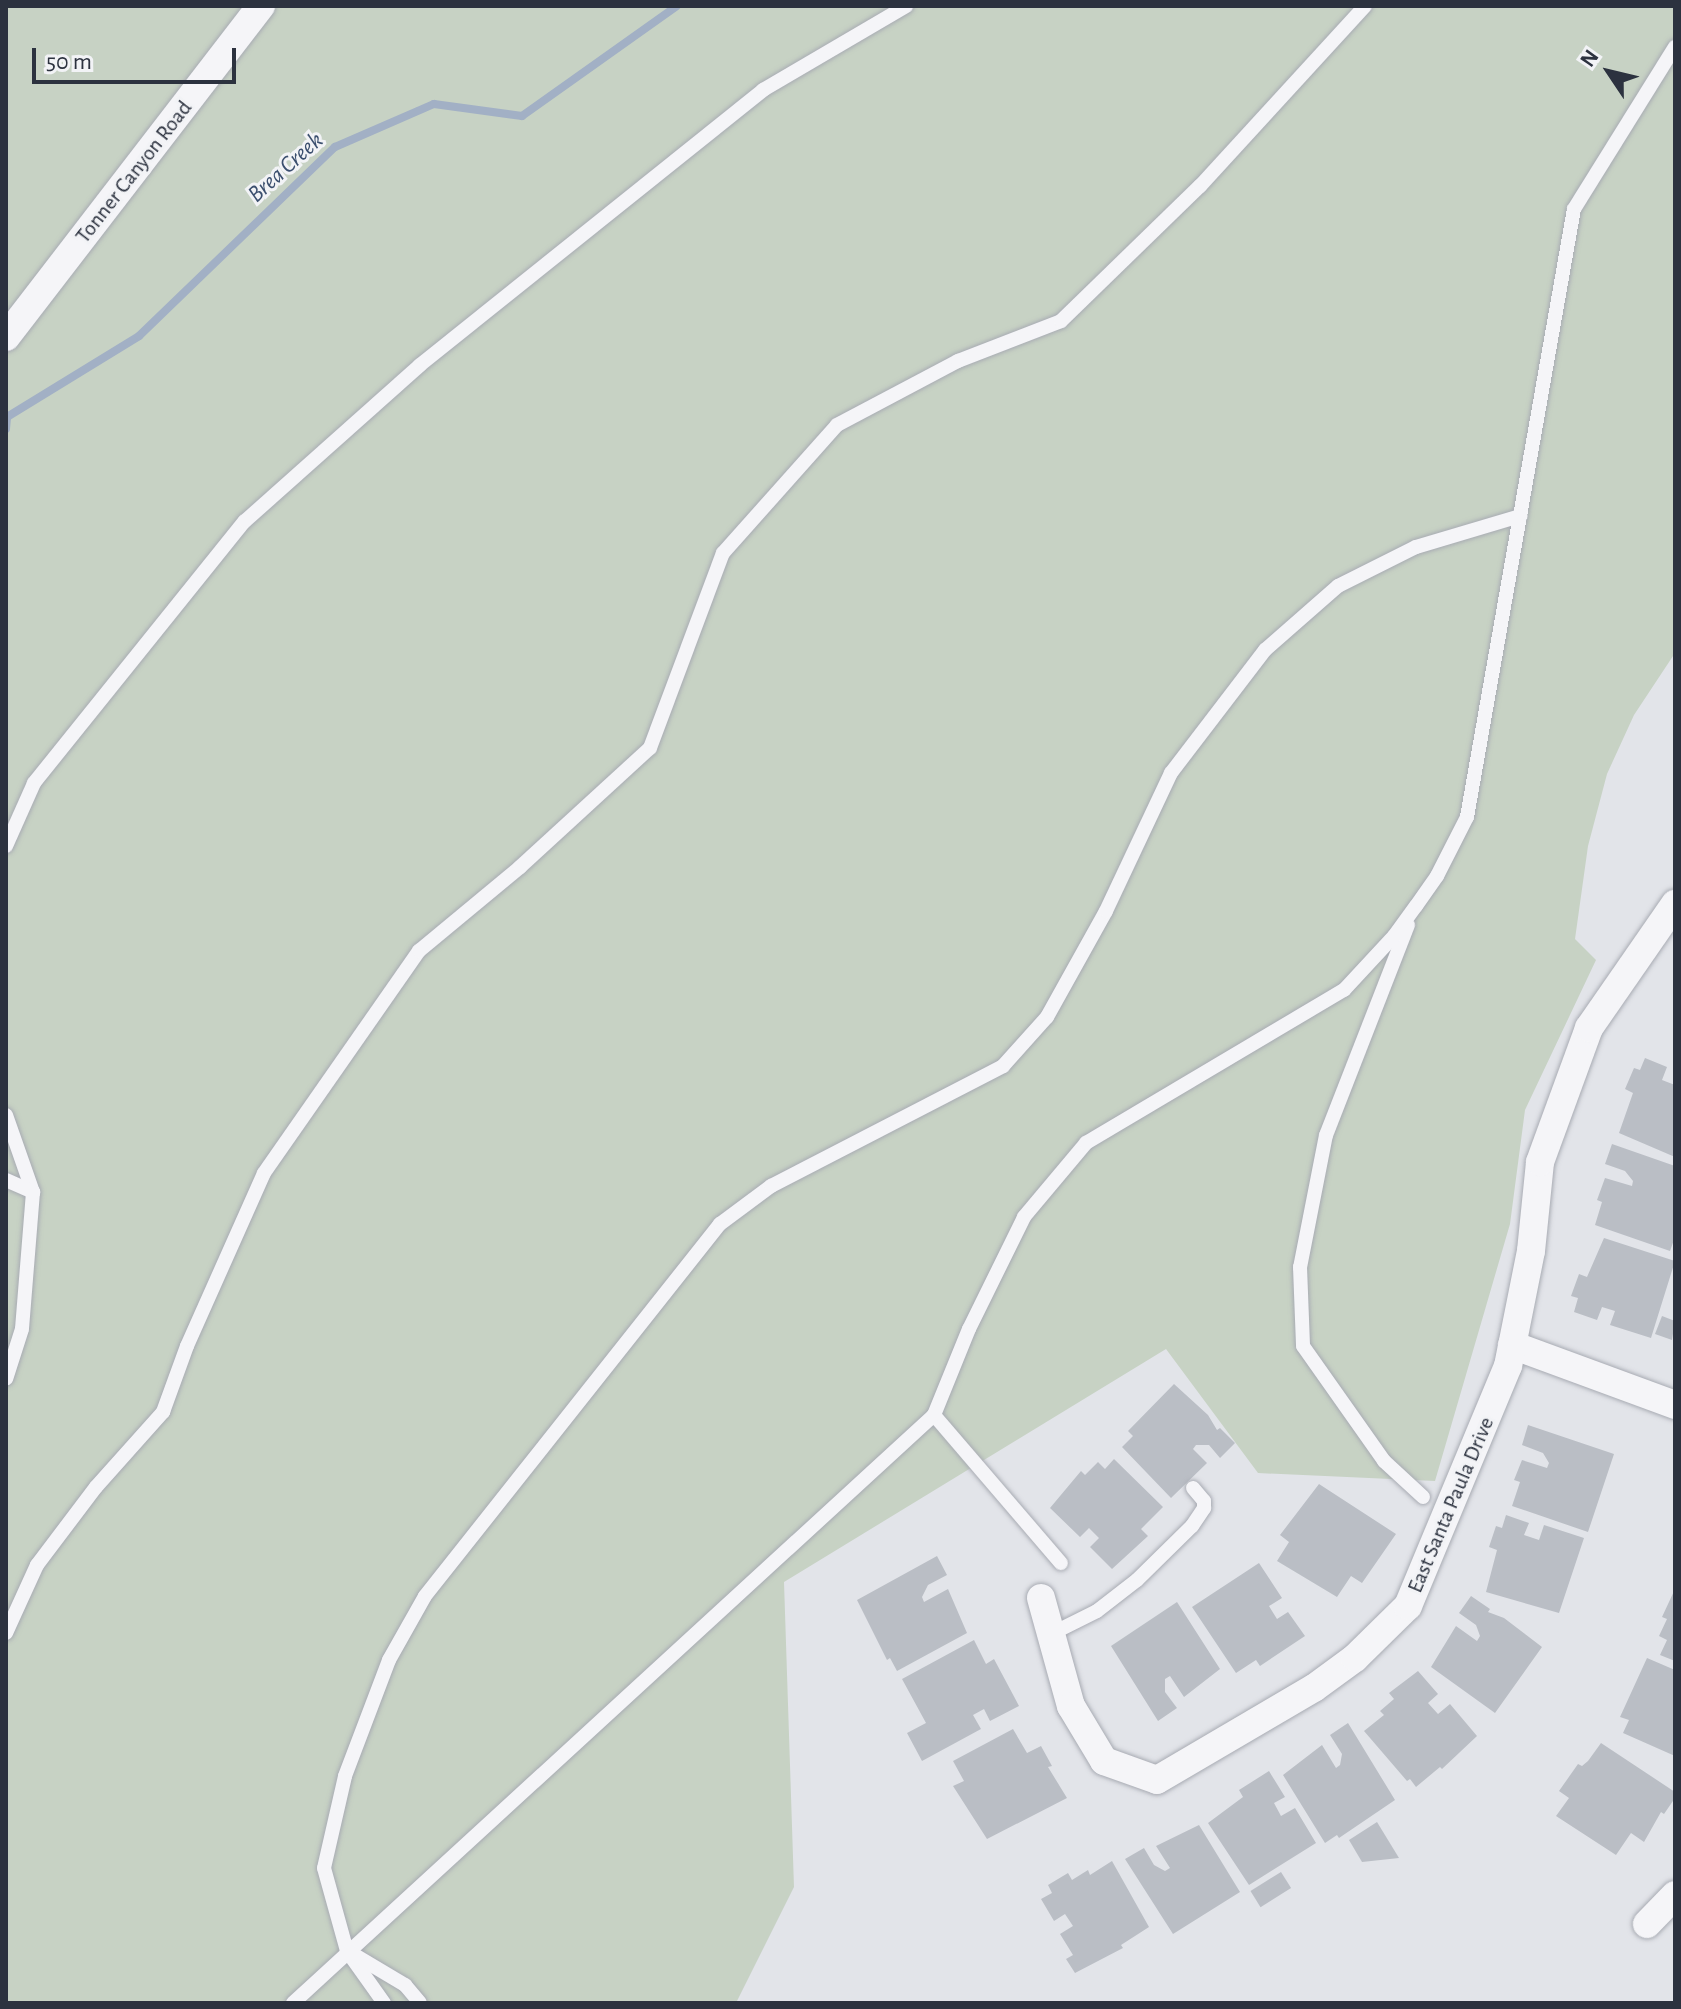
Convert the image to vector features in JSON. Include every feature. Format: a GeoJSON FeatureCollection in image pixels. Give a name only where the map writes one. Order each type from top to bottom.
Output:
{"type":"FeatureCollection","features":[{"type":"Feature","properties":{"kind":"street","name":"Tonner Canyon Road"},"geometry":{"type":"LineString","coordinates":[[6,337],[251,9]]}},
{"type":"Feature","properties":{"kind":"street","name":"East Santa Paula Drive"},"geometry":{"type":"LineString","coordinates":[[1041,1598],[1071,1706],[1104,1761],[1157,1780],[1314,1688],[1355,1658],[1408,1606],[1454,1503],[1508,1366],[1531,1251],[1540,1162],[1589,1028],[1675,904]]}},
{"type":"Feature","properties":{"kind":"street"},"geometry":{"type":"LineString","coordinates":[[1512,1345],[1675,1405]]}},
{"type":"Feature","properties":{"kind":"street"},"geometry":{"type":"LineString","coordinates":[[1647,1924],[1675,1895]]}},
{"type":"Feature","properties":{"kind":"lane"},"geometry":{"type":"LineString","coordinates":[[6,846],[34,783],[245,521],[420,365],[763,90],[906,6]]}},
{"type":"Feature","properties":{"kind":"lane"},"geometry":{"type":"LineString","coordinates":[[6,1633],[37,1565],[96,1487],[163,1412],[187,1346],[264,1173],[419,951],[520,867],[650,748],[723,553],[837,425],[958,361],[1061,321],[1200,186],[1365,6]]}},
{"type":"Feature","properties":{"kind":"lane"},"geometry":{"type":"LineString","coordinates":[[293,2003],[934,1415],[969,1329],[1024,1217],[1086,1143],[1344,990],[1394,936],[1416,906],[1437,876],[1467,817],[1574,209],[1675,47]]}},
{"type":"Feature","properties":{"kind":"lane"},"geometry":{"type":"LineString","coordinates":[[384,2003],[347,1951],[324,1868],[345,1776],[389,1660],[425,1596],[720,1224],[771,1186],[1003,1066],[1047,1017],[1106,911],[1171,773],[1265,650],[1338,586],[1416,547],[1520,516]]}},
{"type":"Feature","properties":{"kind":"lane"},"geometry":{"type":"LineString","coordinates":[[1416,906],[1326,1135],[1300,1267],[1303,1346],[1384,1461],[1423,1497]]}},
{"type":"Feature","properties":{"kind":"lane"},"geometry":{"type":"LineString","coordinates":[[6,1115],[33,1192],[22,1329],[6,1379]]}},
{"type":"Feature","properties":{"kind":"lane"},"geometry":{"type":"LineString","coordinates":[[6,1180],[33,1192]]}},
{"type":"Feature","properties":{"kind":"lane"},"geometry":{"type":"LineString","coordinates":[[934,1415],[1061,1563]]}},
{"type":"Feature","properties":{"kind":"lane"},"geometry":{"type":"LineString","coordinates":[[1051,1634],[1107,1604],[1137,1580],[1192,1526],[1204,1508],[1204,1501],[1193,1488]]}},
{"type":"Feature","properties":{"kind":"lane"},"geometry":{"type":"LineString","coordinates":[[347,1951],[405,1985],[420,2003]]}},
{"type":"Feature","properties":{"kind":"green space"},"geometry":{"type":"Polygon","coordinates":[[[6,6],[1675,6],[1675,653],[1634,715],[1607,774],[1588,846],[1575,939],[1596,960],[1525,1110],[1510,1224],[1435,1481],[1258,1473],[1166,1349],[784,1582],[794,1887],[736,2003],[6,2003],[6,6]]]}},
{"type":"Feature","properties":{"kind":"building"},"geometry":{"type":"Polygon","coordinates":[[[1645,1058],[1667,1067],[1662,1080],[1675,1085],[1675,1157],[1619,1133],[1633,1093],[1625,1089],[1634,1068],[1640,1070],[1645,1058]]]}},
{"type":"Feature","properties":{"kind":"building"},"geometry":{"type":"Polygon","coordinates":[[[1612,1144],[1675,1166],[1675,1237],[1670,1251],[1595,1225],[1602,1202],[1597,1200],[1605,1178],[1632,1186],[1633,1181],[1625,1171],[1605,1164],[1612,1144]]]}},
{"type":"Feature","properties":{"kind":"building"},"geometry":{"type":"Polygon","coordinates":[[[1604,1238],[1675,1261],[1651,1338],[1610,1325],[1615,1311],[1602,1307],[1597,1320],[1574,1312],[1578,1298],[1571,1296],[1579,1274],[1587,1277],[1604,1238]]]}},
{"type":"Feature","properties":{"kind":"building"},"geometry":{"type":"Polygon","coordinates":[[[1662,1316],[1675,1321],[1672,1340],[1655,1334],[1662,1316]]]}},
{"type":"Feature","properties":{"kind":"building"},"geometry":{"type":"Polygon","coordinates":[[[1174,1384],[1208,1415],[1217,1430],[1220,1428],[1235,1443],[1220,1458],[1209,1445],[1196,1445],[1193,1449],[1207,1463],[1171,1498],[1122,1447],[1133,1436],[1128,1431],[1174,1384]]]}},
{"type":"Feature","properties":{"kind":"building"},"geometry":{"type":"Polygon","coordinates":[[[1528,1425],[1614,1454],[1588,1532],[1512,1506],[1520,1482],[1514,1480],[1522,1460],[1547,1468],[1549,1463],[1543,1453],[1522,1445],[1528,1425]]]}},
{"type":"Feature","properties":{"kind":"building"},"geometry":{"type":"Polygon","coordinates":[[[1114,1459],[1163,1507],[1141,1529],[1148,1536],[1112,1569],[1090,1547],[1099,1538],[1089,1528],[1080,1537],[1050,1508],[1081,1471],[1085,1475],[1098,1462],[1105,1469],[1114,1459]]]}},
{"type":"Feature","properties":{"kind":"building"},"geometry":{"type":"Polygon","coordinates":[[[1319,1484],[1396,1534],[1362,1583],[1351,1576],[1337,1597],[1277,1561],[1289,1542],[1280,1535],[1319,1484]]]}},
{"type":"Feature","properties":{"kind":"building"},"geometry":{"type":"Polygon","coordinates":[[[1506,1515],[1529,1523],[1524,1535],[1539,1540],[1544,1525],[1584,1538],[1559,1613],[1486,1592],[1497,1550],[1489,1547],[1496,1526],[1502,1528],[1506,1515]]]}},
{"type":"Feature","properties":{"kind":"building"},"geometry":{"type":"Polygon","coordinates":[[[937,1556],[947,1575],[928,1585],[922,1597],[924,1602],[948,1589],[967,1633],[897,1671],[890,1658],[887,1660],[857,1600],[937,1556]]]}},
{"type":"Feature","properties":{"kind":"building"},"geometry":{"type":"Polygon","coordinates":[[[1259,1563],[1282,1598],[1269,1606],[1277,1619],[1288,1612],[1305,1636],[1260,1666],[1256,1660],[1236,1673],[1192,1607],[1259,1563]]]}},
{"type":"Feature","properties":{"kind":"building"},"geometry":{"type":"Polygon","coordinates":[[[1675,1589],[1675,1661],[1660,1655],[1667,1640],[1659,1636],[1667,1619],[1662,1617],[1675,1589]]]}},
{"type":"Feature","properties":{"kind":"building"},"geometry":{"type":"Polygon","coordinates":[[[1471,1596],[1490,1609],[1488,1612],[1504,1618],[1542,1647],[1495,1713],[1431,1667],[1456,1626],[1477,1641],[1480,1636],[1476,1625],[1459,1613],[1471,1596]]]}},
{"type":"Feature","properties":{"kind":"building"},"geometry":{"type":"Polygon","coordinates":[[[1177,1602],[1220,1669],[1184,1697],[1170,1676],[1165,1679],[1165,1692],[1177,1708],[1158,1721],[1111,1646],[1177,1602]]]}},
{"type":"Feature","properties":{"kind":"building"},"geometry":{"type":"Polygon","coordinates":[[[974,1640],[986,1664],[994,1659],[1019,1706],[990,1721],[984,1709],[973,1715],[981,1729],[922,1761],[907,1733],[926,1723],[902,1679],[974,1640]]]}},
{"type":"Feature","properties":{"kind":"building"},"geometry":{"type":"Polygon","coordinates":[[[1647,1658],[1675,1670],[1675,1756],[1623,1733],[1629,1720],[1620,1717],[1647,1658]]]}},
{"type":"Feature","properties":{"kind":"building"},"geometry":{"type":"Polygon","coordinates":[[[1418,1671],[1438,1694],[1428,1703],[1438,1714],[1450,1704],[1477,1736],[1442,1769],[1440,1767],[1416,1787],[1410,1779],[1407,1781],[1364,1731],[1384,1715],[1380,1711],[1394,1699],[1389,1693],[1418,1671]]]}},
{"type":"Feature","properties":{"kind":"building"},"geometry":{"type":"Polygon","coordinates":[[[1348,1723],[1395,1800],[1339,1838],[1337,1835],[1325,1843],[1283,1775],[1322,1745],[1336,1768],[1340,1765],[1342,1754],[1330,1735],[1348,1723]]]}},
{"type":"Feature","properties":{"kind":"building"},"geometry":{"type":"Polygon","coordinates":[[[1013,1729],[1027,1753],[1041,1746],[1052,1766],[1048,1767],[1067,1798],[987,1839],[953,1786],[964,1781],[953,1761],[1013,1729]]]}},
{"type":"Feature","properties":{"kind":"building"},"geometry":{"type":"Polygon","coordinates":[[[1601,1743],[1675,1792],[1675,1798],[1664,1814],[1661,1812],[1644,1842],[1631,1833],[1616,1855],[1556,1816],[1569,1798],[1559,1791],[1578,1764],[1582,1766],[1588,1761],[1601,1743]]]}},
{"type":"Feature","properties":{"kind":"building"},"geometry":{"type":"Polygon","coordinates":[[[1269,1771],[1285,1797],[1274,1803],[1281,1816],[1295,1808],[1316,1843],[1249,1885],[1208,1823],[1243,1797],[1239,1790],[1269,1771]]]}},
{"type":"Feature","properties":{"kind":"building"},"geometry":{"type":"Polygon","coordinates":[[[1377,1822],[1399,1858],[1362,1862],[1349,1840],[1377,1822]]]}},
{"type":"Feature","properties":{"kind":"building"},"geometry":{"type":"Polygon","coordinates":[[[1199,1825],[1240,1892],[1173,1934],[1125,1859],[1144,1848],[1154,1865],[1165,1871],[1170,1868],[1156,1846],[1199,1825]]]}},
{"type":"Feature","properties":{"kind":"building"},"geometry":{"type":"Polygon","coordinates":[[[1112,1861],[1149,1927],[1121,1945],[1123,1948],[1075,1973],[1066,1959],[1073,1955],[1060,1934],[1073,1926],[1065,1914],[1054,1921],[1041,1899],[1052,1893],[1048,1885],[1068,1873],[1072,1880],[1088,1870],[1090,1875],[1112,1861]]]}},
{"type":"Feature","properties":{"kind":"building"},"geometry":{"type":"Polygon","coordinates":[[[1281,1872],[1291,1888],[1261,1907],[1250,1891],[1281,1872]]]}},
{"type":"Feature","properties":{"kind":"waterway","name":"Brea Creek"},"geometry":{"type":"LineString","coordinates":[[6,429],[7,417],[139,336],[335,147],[434,104],[522,116],[677,6]]}}]}
